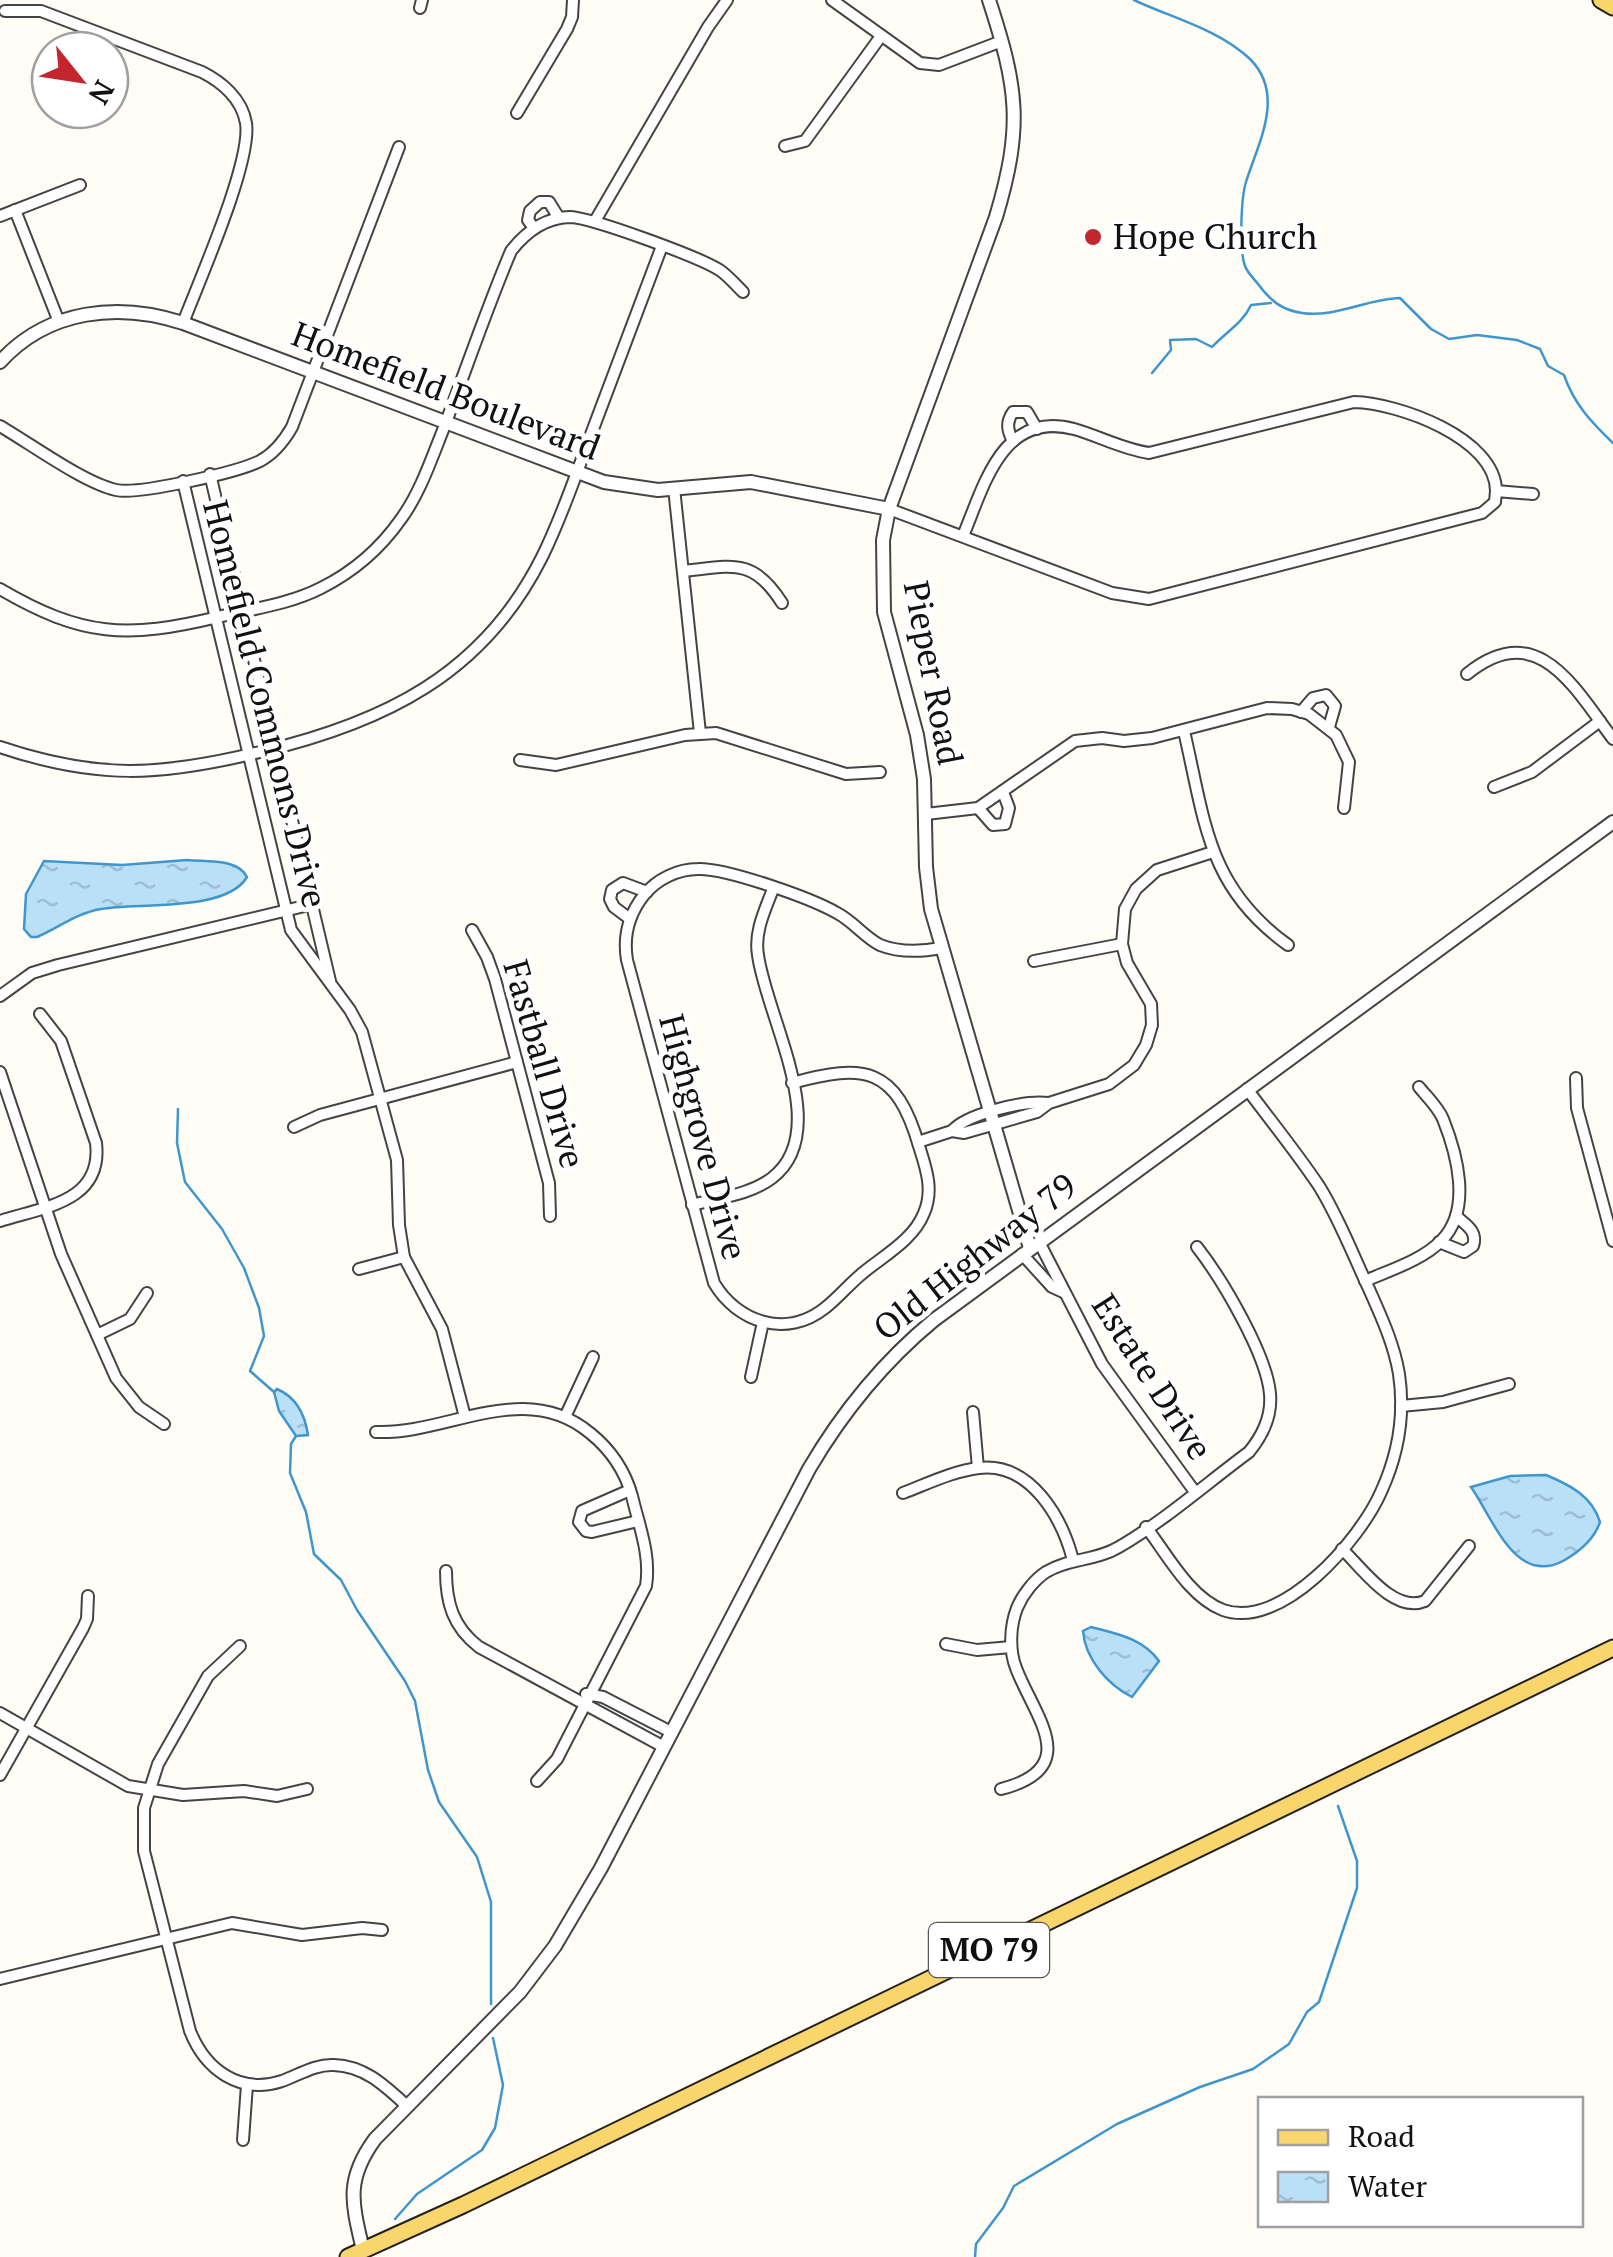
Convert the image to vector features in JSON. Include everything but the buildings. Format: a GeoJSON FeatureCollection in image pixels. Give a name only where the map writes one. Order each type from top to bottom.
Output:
{"type":"FeatureCollection","features":[{"type":"Feature","properties":{"kind":"main road"},"geometry":{"type":"LineString","coordinates":[[1601,0],[1613,7]]}},
{"type":"Feature","properties":{"kind":"main road","name":"MO 79"},"geometry":{"type":"LineString","coordinates":[[356,2253],[463,2205],[1613,1648]]}},
{"type":"Feature","properties":{"kind":"street"},"geometry":{"type":"LineString","coordinates":[[517,114],[567,29],[572,0]]}},
{"type":"Feature","properties":{"kind":"street"},"geometry":{"type":"LineString","coordinates":[[832,0],[911,58],[930,66],[1002,40]]}},
{"type":"Feature","properties":{"kind":"street","name":"Pieper Road"},"geometry":{"type":"LineString","coordinates":[[989,0],[1011,69],[1015,100],[1010,169],[889,508],[882,577],[884,612],[918,735],[926,814],[927,881],[941,948],[1030,1248]]}},
{"type":"Feature","properties":{"kind":"street"},"geometry":{"type":"LineString","coordinates":[[595,221],[725,1]]}},
{"type":"Feature","properties":{"kind":"street"},"geometry":{"type":"LineString","coordinates":[[5,11],[41,11],[202,72],[222,83],[239,105],[246,122],[245,154],[183,323]]}},
{"type":"Feature","properties":{"kind":"street"},"geometry":{"type":"LineString","coordinates":[[785,146],[805,141],[881,36]]}},
{"type":"Feature","properties":{"kind":"street"},"geometry":{"type":"LineString","coordinates":[[0,426],[107,488],[133,492],[248,466],[275,451],[292,427],[399,147]]}},
{"type":"Feature","properties":{"kind":"street"},"geometry":{"type":"LineString","coordinates":[[0,216],[80,185]]}},
{"type":"Feature","properties":{"kind":"street"},"geometry":{"type":"LineString","coordinates":[[534,228],[528,220],[530,211],[540,202],[549,202],[560,218]]}},
{"type":"Feature","properties":{"kind":"street"},"geometry":{"type":"LineString","coordinates":[[14,210],[59,322]]}},
{"type":"Feature","properties":{"kind":"street"},"geometry":{"type":"LineString","coordinates":[[0,589],[56,618],[110,631],[150,631],[243,612],[318,589],[344,575],[378,548],[415,496],[511,251],[534,228],[560,218],[595,221],[716,268],[744,292]]}},
{"type":"Feature","properties":{"kind":"street"},"geometry":{"type":"LineString","coordinates":[[0,747],[70,767],[130,772],[190,768],[342,731],[376,717],[440,680],[492,631],[528,583],[553,534],[662,246]]}},
{"type":"Feature","properties":{"kind":"street","name":"Homefield Boulevard"},"geometry":{"type":"LineString","coordinates":[[0,362],[23,342],[80,315],[120,310],[159,316],[623,487],[751,482],[889,508]]}},
{"type":"Feature","properties":{"kind":"street"},"geometry":{"type":"LineString","coordinates":[[889,508],[1112,593],[1149,599],[1482,513],[1495,502],[1496,482],[1486,458],[1474,446],[1372,402],[1354,402],[1149,453],[1077,430],[1051,426],[1013,440],[999,453],[963,536]]}},
{"type":"Feature","properties":{"kind":"street"},"geometry":{"type":"LineString","coordinates":[[1013,440],[1008,429],[1013,412],[1028,412],[1038,429]]}},
{"type":"Feature","properties":{"kind":"street","name":"Homefield Commons Drive"},"geometry":{"type":"LineString","coordinates":[[210,474],[331,987]]}},
{"type":"Feature","properties":{"kind":"street","name":"Homefield Commons Drive"},"geometry":{"type":"LineString","coordinates":[[183,481],[290,930],[358,1020],[397,1160],[404,1257],[442,1328],[465,1417]]}},
{"type":"Feature","properties":{"kind":"street"},"geometry":{"type":"LineString","coordinates":[[674,488],[700,732]]}},
{"type":"Feature","properties":{"kind":"street"},"geometry":{"type":"LineString","coordinates":[[1496,491],[1533,494]]}},
{"type":"Feature","properties":{"kind":"street"},"geometry":{"type":"LineString","coordinates":[[683,572],[724,567],[754,571],[767,579],[782,603]]}},
{"type":"Feature","properties":{"kind":"street"},"geometry":{"type":"LineString","coordinates":[[1467,674],[1498,654],[1522,653],[1546,660],[1562,672],[1613,738]]}},
{"type":"Feature","properties":{"kind":"street"},"geometry":{"type":"LineString","coordinates":[[1300,712],[1313,698],[1326,695],[1335,706],[1329,728]]}},
{"type":"Feature","properties":{"kind":"street"},"geometry":{"type":"LineString","coordinates":[[926,814],[978,808],[1075,741],[1136,740],[1267,708],[1318,718],[1336,734],[1349,762],[1344,808]]}},
{"type":"Feature","properties":{"kind":"street"},"geometry":{"type":"LineString","coordinates":[[1494,787],[1532,772],[1600,722]]}},
{"type":"Feature","properties":{"kind":"street"},"geometry":{"type":"LineString","coordinates":[[1184,731],[1213,852],[1237,899],[1264,928],[1288,945]]}},
{"type":"Feature","properties":{"kind":"street"},"geometry":{"type":"LineString","coordinates":[[520,760],[556,765],[700,732],[716,733],[846,774],[880,772]]}},
{"type":"Feature","properties":{"kind":"street"},"geometry":{"type":"LineString","coordinates":[[978,808],[993,825],[1005,824],[1009,808],[1003,792]]}},
{"type":"Feature","properties":{"kind":"street","name":"Old Highway 79"},"geometry":{"type":"LineString","coordinates":[[356,2253],[352,2191],[356,2172],[375,2139],[502,2010],[555,1946],[601,1868],[782,1518],[835,1425],[900,1349],[1030,1248],[1613,822]]}},
{"type":"Feature","properties":{"kind":"street"},"geometry":{"type":"LineString","coordinates":[[918,1142],[952,1132],[964,1134],[992,1118],[1037,1112],[1049,1103],[1110,1084],[1134,1065],[1152,1025],[1150,1004],[1122,944],[1125,909],[1144,880],[1157,870],[1213,852]]}},
{"type":"Feature","properties":{"kind":"street","name":"Highgrove Drive"},"geometry":{"type":"LineString","coordinates":[[763,1322],[745,1316],[729,1304],[714,1283],[627,960],[625,946],[630,919],[614,907],[610,899],[612,890],[623,883],[647,892],[668,876],[698,868],[724,873],[832,910],[868,938],[891,948],[908,952],[941,948]]}},
{"type":"Feature","properties":{"kind":"street"},"geometry":{"type":"LineString","coordinates":[[692,1205],[773,1178],[789,1159],[800,1126],[758,958],[758,930],[773,889]]}},
{"type":"Feature","properties":{"kind":"street"},"geometry":{"type":"LineString","coordinates":[[630,919],[647,892]]}},
{"type":"Feature","properties":{"kind":"street"},"geometry":{"type":"LineString","coordinates":[[0,996],[23,978],[58,965],[313,904]]}},
{"type":"Feature","properties":{"kind":"street","name":"Fastball Drive"},"geometry":{"type":"LineString","coordinates":[[472,930],[487,956],[517,1062],[549,1183],[550,1216]]}},
{"type":"Feature","properties":{"kind":"street"},"geometry":{"type":"LineString","coordinates":[[1034,960],[1122,944]]}},
{"type":"Feature","properties":{"kind":"street"},"geometry":{"type":"LineString","coordinates":[[0,1221],[82,1191],[98,1158],[65,1050],[40,1014]]}},
{"type":"Feature","properties":{"kind":"street"},"geometry":{"type":"LineString","coordinates":[[294,1128],[320,1115],[517,1062]]}},
{"type":"Feature","properties":{"kind":"street"},"geometry":{"type":"LineString","coordinates":[[752,1378],[763,1322],[788,1324],[823,1310],[915,1230],[926,1210],[929,1184],[918,1142],[906,1107],[887,1085],[874,1078],[835,1071],[792,1082]]}},
{"type":"Feature","properties":{"kind":"street"},"geometry":{"type":"LineString","coordinates":[[0,1072],[61,1254],[97,1336],[126,1393],[164,1424]]}},
{"type":"Feature","properties":{"kind":"street"},"geometry":{"type":"LineString","coordinates":[[1576,1078],[1577,1108],[1613,1240]]}},
{"type":"Feature","properties":{"kind":"street"},"geometry":{"type":"LineString","coordinates":[[1365,1281],[1428,1251],[1456,1216],[1460,1185],[1444,1121],[1419,1087]]}},
{"type":"Feature","properties":{"kind":"street"},"geometry":{"type":"LineString","coordinates":[[1146,1527],[1204,1598],[1236,1613],[1263,1612],[1283,1604],[1342,1549],[1367,1518],[1393,1460],[1401,1406],[1391,1342],[1318,1186],[1247,1089]]}},
{"type":"Feature","properties":{"kind":"street"},"geometry":{"type":"LineString","coordinates":[[1439,1242],[1464,1252],[1472,1246],[1474,1235],[1456,1216]]}},
{"type":"Feature","properties":{"kind":"street"},"geometry":{"type":"LineString","coordinates":[[1001,1789],[1024,1783],[1039,1772],[1046,1746],[1043,1721],[1015,1666],[1011,1647],[1017,1609],[1025,1595],[1045,1573],[1073,1560],[1110,1552],[1195,1492],[1256,1443],[1266,1422],[1270,1397],[1262,1367],[1224,1286],[1198,1247]]}},
{"type":"Feature","properties":{"kind":"street","name":"Estate Drive"},"geometry":{"type":"LineString","coordinates":[[1030,1248],[1052,1287],[1063,1292]]}},
{"type":"Feature","properties":{"kind":"street","name":"Estate Drive"},"geometry":{"type":"LineString","coordinates":[[1030,1248],[1060,1281],[1110,1378],[1195,1492]]}},
{"type":"Feature","properties":{"kind":"street"},"geometry":{"type":"LineString","coordinates":[[359,1270],[404,1257]]}},
{"type":"Feature","properties":{"kind":"street"},"geometry":{"type":"LineString","coordinates":[[97,1336],[130,1319],[147,1293]]}},
{"type":"Feature","properties":{"kind":"street"},"geometry":{"type":"LineString","coordinates":[[566,1417],[593,1357]]}},
{"type":"Feature","properties":{"kind":"street"},"geometry":{"type":"LineString","coordinates":[[1401,1406],[1443,1402],[1509,1384]]}},
{"type":"Feature","properties":{"kind":"street"},"geometry":{"type":"LineString","coordinates":[[376,1432],[413,1431],[505,1408],[524,1407],[566,1417],[585,1428],[606,1448],[630,1490],[648,1554],[646,1586],[557,1759],[537,1780]]}},
{"type":"Feature","properties":{"kind":"street"},"geometry":{"type":"LineString","coordinates":[[973,1412],[978,1468]]}},
{"type":"Feature","properties":{"kind":"street"},"geometry":{"type":"LineString","coordinates":[[903,1493],[978,1468],[1006,1471],[1033,1487],[1061,1524],[1073,1560]]}},
{"type":"Feature","properties":{"kind":"street"},"geometry":{"type":"LineString","coordinates":[[630,1490],[582,1511],[578,1522],[592,1532],[638,1521]]}},
{"type":"Feature","properties":{"kind":"street"},"geometry":{"type":"LineString","coordinates":[[1342,1549],[1398,1602],[1416,1605],[1425,1601],[1469,1546]]}},
{"type":"Feature","properties":{"kind":"street"},"geometry":{"type":"LineString","coordinates":[[446,1570],[449,1605],[464,1636],[492,1655],[588,1700],[664,1746]]}},
{"type":"Feature","properties":{"kind":"street"},"geometry":{"type":"LineString","coordinates":[[0,1775],[88,1618],[88,1596]]}},
{"type":"Feature","properties":{"kind":"street"},"geometry":{"type":"LineString","coordinates":[[946,1644],[977,1650],[1011,1647]]}},
{"type":"Feature","properties":{"kind":"street"},"geometry":{"type":"LineString","coordinates":[[240,1646],[208,1676],[158,1764],[148,1791],[144,1851],[197,2048],[209,2064],[228,2078],[247,2085],[278,2082],[316,2066],[355,2068],[369,2074],[407,2106]]}},
{"type":"Feature","properties":{"kind":"street"},"geometry":{"type":"LineString","coordinates":[[588,1700],[603,1697],[672,1732]]}},
{"type":"Feature","properties":{"kind":"street"},"geometry":{"type":"LineString","coordinates":[[0,1713],[128,1786],[148,1791],[183,1795],[244,1791],[277,1796],[307,1789]]}},
{"type":"Feature","properties":{"kind":"street"},"geometry":{"type":"LineString","coordinates":[[0,1980],[232,1923],[302,1935],[362,1928],[382,1930]]}},
{"type":"Feature","properties":{"kind":"street"},"geometry":{"type":"LineString","coordinates":[[243,2140],[247,2085]]}},
{"type":"Feature","properties":{"kind":"water"},"geometry":{"type":"Polygon","coordinates":[[[187,860],[229,864],[247,877],[236,888],[201,901],[101,909],[37,937],[31,937],[24,929],[26,894],[44,861],[122,865],[187,860]]]}},
{"type":"Feature","properties":{"kind":"water"},"geometry":{"type":"Polygon","coordinates":[[[277,1389],[298,1408],[308,1435],[296,1436],[279,1411],[274,1392],[277,1389]]]}},
{"type":"Feature","properties":{"kind":"water"},"geometry":{"type":"Polygon","coordinates":[[[1546,1475],[1586,1498],[1600,1522],[1580,1549],[1563,1561],[1546,1566],[1531,1564],[1507,1545],[1471,1487],[1510,1476],[1546,1475]]]}},
{"type":"Feature","properties":{"kind":"water"},"geometry":{"type":"Polygon","coordinates":[[[1091,1627],[1137,1642],[1159,1661],[1132,1697],[1114,1686],[1093,1661],[1083,1631],[1091,1627]]]}},
{"type":"Feature","properties":{"kind":"waterway"},"geometry":{"type":"LineString","coordinates":[[1134,0],[1224,40],[1250,59],[1261,73],[1268,103],[1244,190],[1242,248],[1247,271],[1272,299],[1282,307],[1314,314],[1400,298],[1431,329],[1449,339],[1477,335],[1517,340],[1540,349],[1548,366],[1564,375],[1584,412],[1613,443]]}},
{"type":"Feature","properties":{"kind":"waterway"},"geometry":{"type":"LineString","coordinates":[[1152,373],[1171,350],[1170,340],[1196,339],[1212,347],[1251,305],[1271,303]]}},
{"type":"Feature","properties":{"kind":"waterway"},"geometry":{"type":"LineString","coordinates":[[178,1109],[177,1143],[185,1182],[222,1229],[244,1268],[259,1308],[264,1336],[250,1371],[274,1392]]}},
{"type":"Feature","properties":{"kind":"waterway"},"geometry":{"type":"LineString","coordinates":[[296,1436],[291,1444],[290,1473],[306,1512],[314,1554],[341,1580],[405,1681],[415,1701],[428,1770],[439,1802],[477,1857],[491,1902],[491,2004]]}},
{"type":"Feature","properties":{"kind":"waterway"},"geometry":{"type":"LineString","coordinates":[[975,2257],[976,2244],[1014,2186],[1117,2124],[1200,2087],[1253,2069],[1289,2044],[1307,2012],[1319,2002],[1357,1888],[1357,1861],[1338,1806]]}},
{"type":"Feature","properties":{"kind":"waterway"},"geometry":{"type":"LineString","coordinates":[[395,2219],[417,2194],[482,2150],[495,2128],[503,2085],[493,2038]]}},
{"type":"Feature","properties":{"kind":"place","name":"Hope Church"},"geometry":{"type":"Point","coordinates":[1093,237]}}]}
